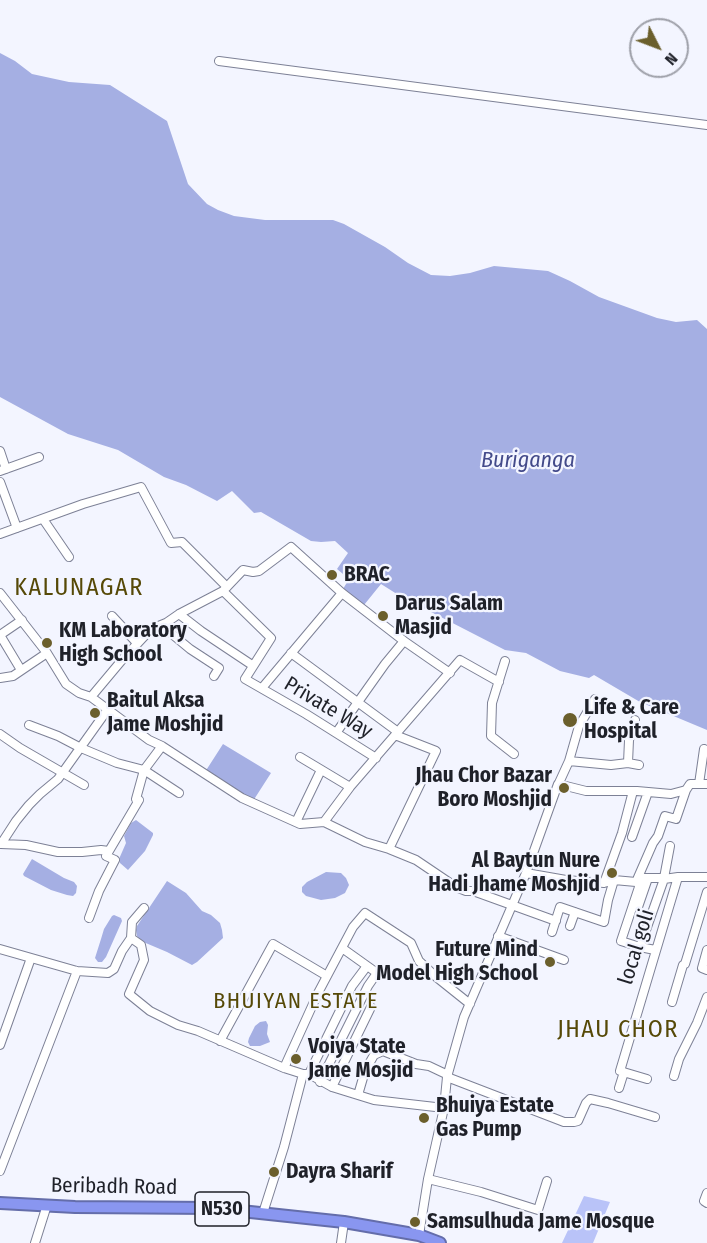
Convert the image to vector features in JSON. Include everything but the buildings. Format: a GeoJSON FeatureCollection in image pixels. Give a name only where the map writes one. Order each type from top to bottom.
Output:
{"type":"FeatureCollection","features":[{"type":"Feature","properties":{"kind":"highway","name":"Beribadh Road"},"geometry":{"type":"LineString","coordinates":[[0,1203],[213,1208],[263,1212],[344,1222],[440,1243]]}},
{"type":"Feature","properties":{"kind":"street"},"geometry":{"type":"LineString","coordinates":[[219,61],[707,125]]}},
{"type":"Feature","properties":{"kind":"street"},"geometry":{"type":"LineString","coordinates":[[0,451],[3,470],[39,457]]}},
{"type":"Feature","properties":{"kind":"street"},"geometry":{"type":"LineString","coordinates":[[0,482],[16,528]]}},
{"type":"Feature","properties":{"kind":"street"},"geometry":{"type":"LineString","coordinates":[[0,534],[82,504],[141,487],[171,543],[183,542],[271,638],[245,679],[262,688],[342,592]]}},
{"type":"Feature","properties":{"kind":"street"},"geometry":{"type":"LineString","coordinates":[[43,519],[69,557]]}},
{"type":"Feature","properties":{"kind":"street"},"geometry":{"type":"LineString","coordinates":[[91,697],[151,629],[225,589],[243,570],[259,571],[291,547],[342,592],[404,641],[450,673]]}},
{"type":"Feature","properties":{"kind":"street"},"geometry":{"type":"LineString","coordinates":[[0,593],[47,653],[66,684],[78,693],[91,697],[149,740],[242,798],[300,824],[324,822],[365,842],[416,860],[456,887],[556,921]]}},
{"type":"Feature","properties":{"kind":"street"},"geometry":{"type":"LineString","coordinates":[[179,614],[252,665]]}},
{"type":"Feature","properties":{"kind":"street"},"geometry":{"type":"LineString","coordinates":[[112,616],[137,644]]}},
{"type":"Feature","properties":{"kind":"street"},"geometry":{"type":"LineString","coordinates":[[21,670],[0,635],[22,620]]}},
{"type":"Feature","properties":{"kind":"street"},"geometry":{"type":"LineString","coordinates":[[161,625],[190,649],[219,668],[214,676]]}},
{"type":"Feature","properties":{"kind":"street"},"geometry":{"type":"LineString","coordinates":[[336,733],[404,641]]}},
{"type":"Feature","properties":{"kind":"street"},"geometry":{"type":"LineString","coordinates":[[0,678],[13,676],[47,653]]}},
{"type":"Feature","properties":{"kind":"street"},"geometry":{"type":"LineString","coordinates":[[291,653],[358,701],[397,734],[436,751],[389,849]]}},
{"type":"Feature","properties":{"kind":"street"},"geometry":{"type":"LineString","coordinates":[[324,822],[350,787],[460,660],[499,682]]}},
{"type":"Feature","properties":{"kind":"street"},"geometry":{"type":"LineString","coordinates":[[505,661],[492,703],[491,736],[514,754]]}},
{"type":"Feature","properties":{"kind":"street","name":"Private Way"},"geometry":{"type":"LineString","coordinates":[[262,688],[376,758]]}},
{"type":"Feature","properties":{"kind":"street"},"geometry":{"type":"LineString","coordinates":[[421,1238],[428,1179],[444,1108],[447,1076],[464,1017],[526,873],[558,784],[569,761],[579,726],[595,699]]}},
{"type":"Feature","properties":{"kind":"street"},"geometry":{"type":"LineString","coordinates":[[108,709],[63,773],[29,806],[1,844],[26,845],[58,852],[109,851]]}},
{"type":"Feature","properties":{"kind":"street"},"geometry":{"type":"LineString","coordinates":[[628,763],[629,740],[634,720]]}},
{"type":"Feature","properties":{"kind":"street"},"geometry":{"type":"LineString","coordinates":[[29,724],[117,763],[144,770],[179,793]]}},
{"type":"Feature","properties":{"kind":"street"},"geometry":{"type":"LineString","coordinates":[[0,734],[20,748],[84,784]]}},
{"type":"Feature","properties":{"kind":"street"},"geometry":{"type":"LineString","coordinates":[[89,918],[99,891],[116,860],[106,856],[138,800],[136,799],[144,770],[162,746]]}},
{"type":"Feature","properties":{"kind":"street"},"geometry":{"type":"LineString","coordinates":[[655,950],[621,941],[653,843],[665,816],[676,819],[690,784],[703,784],[704,749]]}},
{"type":"Feature","properties":{"kind":"street"},"geometry":{"type":"LineString","coordinates":[[300,757],[350,787]]}},
{"type":"Feature","properties":{"kind":"street"},"geometry":{"type":"LineString","coordinates":[[569,761],[639,765]]}},
{"type":"Feature","properties":{"kind":"street"},"geometry":{"type":"LineString","coordinates":[[296,822],[321,770]]}},
{"type":"Feature","properties":{"kind":"street"},"geometry":{"type":"LineString","coordinates":[[558,784],[586,791],[671,794],[686,790]]}},
{"type":"Feature","properties":{"kind":"street"},"geometry":{"type":"LineString","coordinates":[[604,883],[633,791]]}},
{"type":"Feature","properties":{"kind":"street"},"geometry":{"type":"LineString","coordinates":[[632,837],[648,792]]}},
{"type":"Feature","properties":{"kind":"street"},"geometry":{"type":"LineString","coordinates":[[640,947],[664,878],[670,846]]}},
{"type":"Feature","properties":{"kind":"street"},"geometry":{"type":"LineString","coordinates":[[526,873],[604,883],[614,880],[707,877]]}},
{"type":"Feature","properties":{"kind":"street","name":"local goli"},"geometry":{"type":"LineString","coordinates":[[619,1088],[624,1072],[620,1071],[678,877]]}},
{"type":"Feature","properties":{"kind":"street"},"geometry":{"type":"LineString","coordinates":[[638,907],[642,879]]}},
{"type":"Feature","properties":{"kind":"street"},"geometry":{"type":"LineString","coordinates":[[552,932],[560,907],[604,922],[614,880]]}},
{"type":"Feature","properties":{"kind":"street"},"geometry":{"type":"LineString","coordinates":[[672,1002],[707,892]]}},
{"type":"Feature","properties":{"kind":"street"},"geometry":{"type":"LineString","coordinates":[[0,949],[77,971],[108,973],[114,969],[131,938],[132,922],[144,908]]}},
{"type":"Feature","properties":{"kind":"street"},"geometry":{"type":"LineString","coordinates":[[570,926],[575,912]]}},
{"type":"Feature","properties":{"kind":"street"},"geometry":{"type":"LineString","coordinates":[[284,1068],[327,976],[353,927],[365,913],[411,943],[419,961],[470,1005]]}},
{"type":"Feature","properties":{"kind":"street"},"geometry":{"type":"LineString","coordinates":[[498,936],[564,960]]}},
{"type":"Feature","properties":{"kind":"street"},"geometry":{"type":"LineString","coordinates":[[131,938],[141,945],[144,960],[129,994],[150,1011],[178,1025],[198,1031],[284,1068],[306,1074],[332,1087],[374,1100],[444,1108]]}},
{"type":"Feature","properties":{"kind":"street"},"geometry":{"type":"LineString","coordinates":[[220,1041],[273,944],[327,976]]}},
{"type":"Feature","properties":{"kind":"street"},"geometry":{"type":"LineString","coordinates":[[320,1082],[368,986],[377,973],[342,948]]}},
{"type":"Feature","properties":{"kind":"street"},"geometry":{"type":"LineString","coordinates":[[707,950],[702,968],[707,970]]}},
{"type":"Feature","properties":{"kind":"street"},"geometry":{"type":"LineString","coordinates":[[0,1045],[31,958]]}},
{"type":"Feature","properties":{"kind":"street"},"geometry":{"type":"LineString","coordinates":[[263,1212],[306,1074],[352,986],[367,966]]}},
{"type":"Feature","properties":{"kind":"street"},"geometry":{"type":"LineString","coordinates":[[0,1171],[77,971]]}},
{"type":"Feature","properties":{"kind":"street"},"geometry":{"type":"LineString","coordinates":[[674,1076],[679,1059],[707,997]]}},
{"type":"Feature","properties":{"kind":"street"},"geometry":{"type":"LineString","coordinates":[[332,1087],[371,1007]]}},
{"type":"Feature","properties":{"kind":"street"},"geometry":{"type":"LineString","coordinates":[[358,1095],[365,1071],[374,1055],[383,1051],[416,1064],[429,1066],[447,1076],[564,1122],[578,1121],[590,1099],[608,1102],[655,1117]]}},
{"type":"Feature","properties":{"kind":"street"},"geometry":{"type":"LineString","coordinates":[[624,1072],[647,1078]]}},
{"type":"Feature","properties":{"kind":"street"},"geometry":{"type":"LineString","coordinates":[[428,1179],[481,1191],[538,1210],[547,1181]]}},
{"type":"Feature","properties":{"kind":"street"},"geometry":{"type":"LineString","coordinates":[[707,1193],[704,1201],[707,1203]]}},
{"type":"Feature","properties":{"kind":"street"},"geometry":{"type":"LineString","coordinates":[[35,1243],[47,1205]]}},
{"type":"Feature","properties":{"kind":"street"},"geometry":{"type":"LineString","coordinates":[[341,1243],[344,1222]]}},
{"type":"Feature","properties":{"kind":"shaded area"},"geometry":{"type":"Polygon","coordinates":[[[584,1196],[610,1202],[593,1243],[562,1243],[584,1196]]]}},
{"type":"Feature","properties":{"kind":"water","name":"Buriganga"},"geometry":{"type":"Polygon","coordinates":[[[0,53],[32,74],[69,82],[110,85],[167,121],[188,184],[207,204],[218,210],[234,216],[265,220],[333,220],[385,247],[431,275],[450,276],[494,266],[548,271],[599,297],[657,318],[676,322],[697,320],[707,329],[707,730],[640,702],[594,675],[589,678],[560,671],[526,653],[505,650],[381,584],[364,605],[343,589],[349,579],[337,569],[348,553],[335,541],[311,541],[261,512],[254,513],[232,491],[217,501],[164,477],[118,450],[68,434],[0,397],[0,53]]]}},
{"type":"Feature","properties":{"kind":"water"},"geometry":{"type":"Polygon","coordinates":[[[223,744],[271,773],[253,801],[205,772],[223,744]]]}},
{"type":"Feature","properties":{"kind":"water"},"geometry":{"type":"Polygon","coordinates":[[[136,820],[153,835],[145,851],[128,870],[119,859],[126,843],[124,836],[131,823],[136,820]]]}},
{"type":"Feature","properties":{"kind":"water"},"geometry":{"type":"Polygon","coordinates":[[[32,859],[74,882],[77,886],[76,893],[73,896],[51,890],[24,876],[32,859]]]}},
{"type":"Feature","properties":{"kind":"water"},"geometry":{"type":"Polygon","coordinates":[[[326,872],[341,873],[346,878],[349,885],[345,893],[335,898],[321,900],[306,896],[302,892],[302,887],[307,882],[326,872]]]}},
{"type":"Feature","properties":{"kind":"water"},"geometry":{"type":"Polygon","coordinates":[[[167,881],[186,893],[202,911],[220,923],[223,938],[192,965],[141,941],[137,936],[137,926],[167,881]]]}},
{"type":"Feature","properties":{"kind":"water"},"geometry":{"type":"Polygon","coordinates":[[[114,915],[122,921],[106,957],[102,962],[98,962],[95,958],[104,929],[114,915]]]}},
{"type":"Feature","properties":{"kind":"water"},"geometry":{"type":"Polygon","coordinates":[[[266,1021],[270,1042],[260,1046],[250,1046],[249,1038],[255,1026],[266,1021]]]}},
{"type":"Feature","properties":{"kind":"place","name":"BRAC"},"geometry":{"type":"Point","coordinates":[332,575]}},
{"type":"Feature","properties":{"kind":"place","name":"Darus Salam Masjid"},"geometry":{"type":"Point","coordinates":[383,616]}},
{"type":"Feature","properties":{"kind":"place","name":"KM Laboratory High School"},"geometry":{"type":"Point","coordinates":[47,643]}},
{"type":"Feature","properties":{"kind":"place","name":"Baitul Aksa Jame Moshjid"},"geometry":{"type":"Point","coordinates":[95,713]}},
{"type":"Feature","properties":{"kind":"place","name":"Life & Care Hospital"},"geometry":{"type":"Point","coordinates":[570,720]}},
{"type":"Feature","properties":{"kind":"place","name":"Jhau Chor Bazar Boro Moshjid"},"geometry":{"type":"Point","coordinates":[564,788]}},
{"type":"Feature","properties":{"kind":"place","name":"Al Baytun Nure Hadi Jhame Moshjid"},"geometry":{"type":"Point","coordinates":[612,873]}},
{"type":"Feature","properties":{"kind":"place","name":"Future Mind Model High School"},"geometry":{"type":"Point","coordinates":[550,962]}},
{"type":"Feature","properties":{"kind":"place","name":"Voiya State Jame Mosjid"},"geometry":{"type":"Point","coordinates":[296,1059]}},
{"type":"Feature","properties":{"kind":"place","name":"Bhuiya Estate Gas Pump"},"geometry":{"type":"Point","coordinates":[424,1118]}},
{"type":"Feature","properties":{"kind":"place","name":"Dayra Sharif"},"geometry":{"type":"Point","coordinates":[274,1172]}},
{"type":"Feature","properties":{"kind":"place","name":"Samsulhuda Jame Mosque"},"geometry":{"type":"Point","coordinates":[415,1222]}},
{"type":"Feature","properties":{"kind":"district","name":"KALUNAGAR"},"geometry":{"type":"Point","coordinates":[79,588]}},
{"type":"Feature","properties":{"kind":"district","name":"BHUIYAN ESTATE"},"geometry":{"type":"Point","coordinates":[296,1002]}},
{"type":"Feature","properties":{"kind":"district","name":"JHAU CHOR"},"geometry":{"type":"Point","coordinates":[618,1030]}}]}
